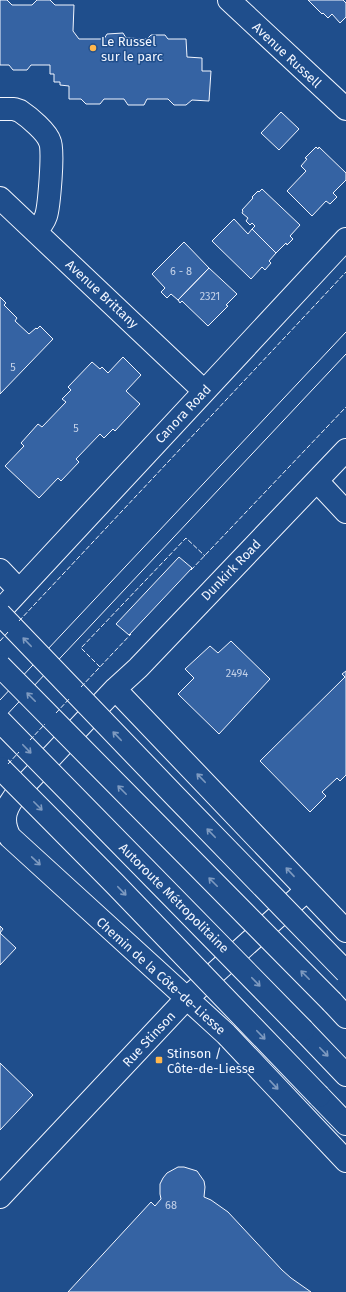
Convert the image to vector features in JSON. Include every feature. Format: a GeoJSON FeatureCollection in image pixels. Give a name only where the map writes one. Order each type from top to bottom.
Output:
{"type":"FeatureCollection","features":[{"type":"Feature","properties":{"kind":"main road","name":"Avenue Russell"},"geometry":{"type":"LineString","coordinates":[[229,0],[346,110]]}},
{"type":"Feature","properties":{"kind":"main road"},"geometry":{"type":"LineString","coordinates":[[0,109],[14,109],[20,111],[47,136],[51,142],[52,155],[47,211],[44,221],[35,231]]}},
{"type":"Feature","properties":{"kind":"main road","name":"Avenue Brittany"},"geometry":{"type":"LineString","coordinates":[[0,198],[204,391]]}},
{"type":"Feature","properties":{"kind":"main road","name":"Canora Road"},"geometry":{"type":"LineString","coordinates":[[19,590],[346,239]]}},
{"type":"Feature","properties":{"kind":"main road","name":"Dunkirk Road"},"geometry":{"type":"LineString","coordinates":[[115,689],[138,668],[346,450]]}},
{"type":"Feature","properties":{"kind":"main road"},"geometry":{"type":"LineString","coordinates":[[317,480],[346,512]]}},
{"type":"Feature","properties":{"kind":"main road"},"geometry":{"type":"LineString","coordinates":[[0,570],[19,590],[0,612],[173,794],[346,972]]}},
{"type":"Feature","properties":{"kind":"main road"},"geometry":{"type":"LineString","coordinates":[[0,666],[339,1010]]}},
{"type":"Feature","properties":{"kind":"main road"},"geometry":{"type":"LineString","coordinates":[[115,689],[346,931]]}},
{"type":"Feature","properties":{"kind":"main road","name":"Chemin de la Côte-de-Liesse"},"geometry":{"type":"LineString","coordinates":[[115,689],[12,798],[4,814],[4,828],[10,837],[23,850],[226,1034],[346,1161]]}},
{"type":"Feature","properties":{"kind":"main road","name":"Autoroute Métropolitaine"},"geometry":{"type":"LineString","coordinates":[[0,722],[346,1075]]}},
{"type":"Feature","properties":{"kind":"main road","name":"Chemin de la Côte-de-Liesse"},"geometry":{"type":"LineString","coordinates":[[0,768],[120,889],[346,1124]]}},
{"type":"Feature","properties":{"kind":"main road","name":"Rue Stinson"},"geometry":{"type":"LineString","coordinates":[[0,1197],[186,999],[307,890]]}},
{"type":"Feature","properties":{"kind":"building","name":"Le Russel sur le parc"},"geometry":{"type":"Polygon","coordinates":[[[0,0],[7,0],[12,5],[32,5],[37,0],[50,0],[55,5],[74,5],[73,31],[79,39],[104,39],[107,34],[123,33],[126,38],[147,39],[151,35],[165,35],[168,39],[186,39],[187,57],[202,58],[202,71],[211,71],[209,101],[192,100],[186,105],[174,105],[168,99],[147,99],[144,105],[128,105],[124,99],[104,99],[100,104],[86,104],[81,99],[69,99],[69,86],[60,85],[60,82],[54,82],[54,74],[50,74],[50,65],[31,65],[27,70],[13,70],[9,65],[0,65],[0,0]]]}},
{"type":"Feature","properties":{"kind":"building"},"geometry":{"type":"Polygon","coordinates":[[[308,0],[343,0],[346,3],[346,17],[340,23],[332,14],[328,18],[308,0]]]}},
{"type":"Feature","properties":{"kind":"building"},"geometry":{"type":"Polygon","coordinates":[[[281,112],[299,129],[279,150],[261,133],[281,112]]]}},
{"type":"Feature","properties":{"kind":"building"},"geometry":{"type":"Polygon","coordinates":[[[316,147],[318,149],[319,147],[346,173],[346,180],[333,193],[337,197],[330,204],[326,201],[312,216],[287,191],[306,171],[301,166],[307,159],[305,158],[316,147]]]}},
{"type":"Feature","properties":{"kind":"building"},"geometry":{"type":"Polygon","coordinates":[[[262,189],[300,225],[290,236],[293,239],[287,245],[286,243],[276,253],[252,229],[255,226],[252,223],[250,225],[246,221],[248,218],[242,213],[242,210],[253,198],[252,197],[262,189]]]}},
{"type":"Feature","properties":{"kind":"building"},"geometry":{"type":"Polygon","coordinates":[[[234,219],[248,234],[252,229],[276,253],[269,261],[271,263],[265,270],[262,267],[251,279],[212,241],[234,219]]]}},
{"type":"Feature","properties":{"kind":"building"},"geometry":{"type":"Polygon","coordinates":[[[184,242],[209,268],[178,300],[171,294],[167,298],[161,292],[165,288],[152,274],[184,242]]]}},
{"type":"Feature","properties":{"kind":"building"},"geometry":{"type":"Polygon","coordinates":[[[209,268],[237,294],[226,305],[228,306],[208,326],[182,301],[180,303],[178,300],[209,268]]]}},
{"type":"Feature","properties":{"kind":"building"},"geometry":{"type":"Polygon","coordinates":[[[0,297],[6,303],[4,305],[17,318],[15,321],[29,334],[40,326],[53,339],[0,394],[0,297]]]}},
{"type":"Feature","properties":{"kind":"building"},"geometry":{"type":"Polygon","coordinates":[[[123,357],[141,375],[126,391],[140,404],[115,431],[113,429],[104,438],[100,434],[76,459],[79,462],[61,481],[58,478],[39,498],[5,466],[24,446],[21,443],[38,424],[42,427],[66,402],[62,399],[71,390],[68,387],[92,362],[100,369],[102,367],[108,373],[123,357]]]}},
{"type":"Feature","properties":{"kind":"building"},"geometry":{"type":"Polygon","coordinates":[[[179,557],[192,568],[129,635],[116,624],[179,557]]]}},
{"type":"Feature","properties":{"kind":"building"},"geometry":{"type":"Polygon","coordinates":[[[231,641],[270,679],[219,734],[178,694],[194,678],[185,669],[210,646],[218,653],[231,641]]]}},
{"type":"Feature","properties":{"kind":"building"},"geometry":{"type":"Polygon","coordinates":[[[346,671],[346,775],[340,781],[337,778],[322,792],[326,796],[310,812],[260,761],[345,677],[342,674],[346,671]]]}},
{"type":"Feature","properties":{"kind":"building"},"geometry":{"type":"Polygon","coordinates":[[[0,926],[3,929],[0,933],[0,926]]]}},
{"type":"Feature","properties":{"kind":"building"},"geometry":{"type":"Polygon","coordinates":[[[0,933],[16,948],[0,965],[0,933]]]}},
{"type":"Feature","properties":{"kind":"building"},"geometry":{"type":"Polygon","coordinates":[[[0,1063],[33,1095],[0,1130],[0,1063]]]}},
{"type":"Feature","properties":{"kind":"building"},"geometry":{"type":"Polygon","coordinates":[[[178,1167],[184,1167],[197,1171],[204,1181],[204,1197],[228,1212],[282,1270],[311,1292],[68,1292],[151,1202],[155,1206],[161,1199],[160,1184],[163,1178],[167,1173],[178,1167]]]}},
{"type":"Feature","properties":{"kind":"tram line"},"geometry":{"type":"LineString","coordinates":[[0,700],[346,332]]}},
{"type":"Feature","properties":{"kind":"tram line"},"geometry":{"type":"LineString","coordinates":[[0,722],[346,354]]}},
{"type":"Feature","properties":{"kind":"fence"},"geometry":{"type":"LineString","coordinates":[[19,621],[346,272]]}},
{"type":"Feature","properties":{"kind":"fence"},"geometry":{"type":"LineString","coordinates":[[191,570],[346,407]]}},
{"type":"Feature","properties":{"kind":"fence"},"geometry":{"type":"LineString","coordinates":[[100,667],[81,648],[186,538],[205,556]]}},
{"type":"Feature","properties":{"kind":"fence"},"geometry":{"type":"LineString","coordinates":[[0,641],[8,632]]}},
{"type":"Feature","properties":{"kind":"fence"},"geometry":{"type":"LineString","coordinates":[[81,687],[131,634]]}},
{"type":"Feature","properties":{"kind":"fence"},"geometry":{"type":"LineString","coordinates":[[56,713],[70,698]]}},
{"type":"Feature","properties":{"kind":"fence"},"geometry":{"type":"LineString","coordinates":[[30,740],[45,724]]}},
{"type":"Feature","properties":{"kind":"fence"},"geometry":{"type":"LineString","coordinates":[[8,764],[19,752]]}},
{"type":"Feature","properties":{"kind":"place","name":"Le Russel sur le parc"},"geometry":{"type":"Point","coordinates":[93,48]}},
{"type":"Feature","properties":{"kind":"place","name":"Stinson / Côte-de-Liesse"},"geometry":{"type":"Point","coordinates":[159,1060]}}]}
